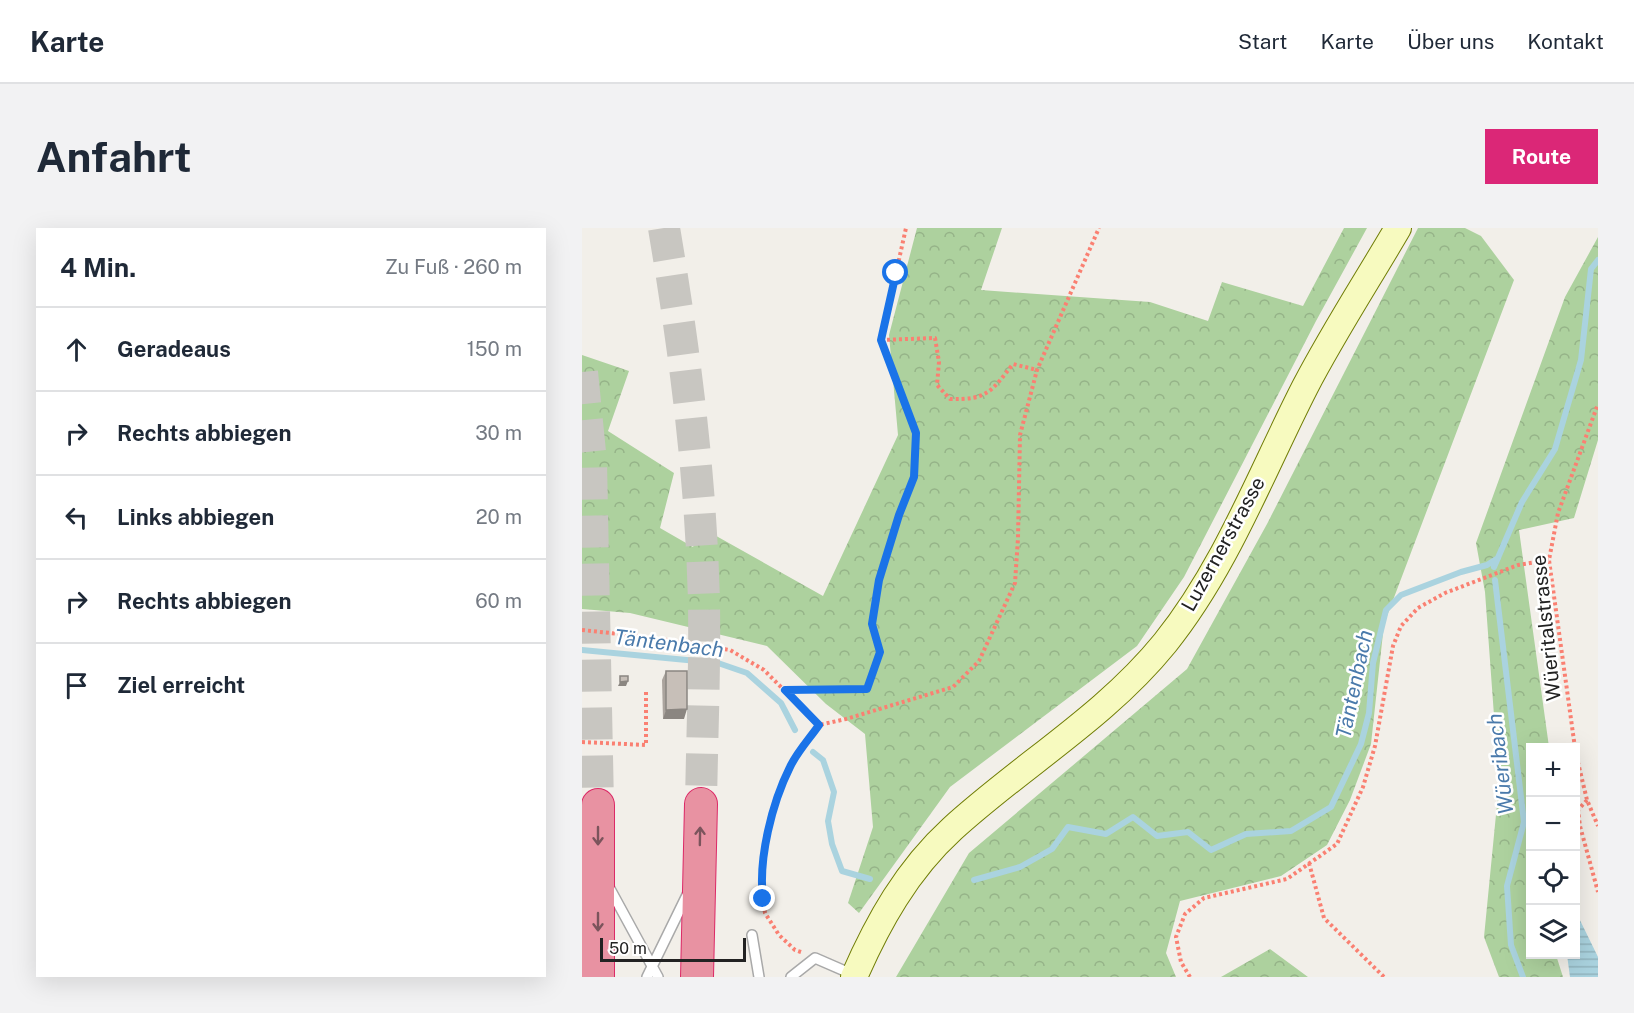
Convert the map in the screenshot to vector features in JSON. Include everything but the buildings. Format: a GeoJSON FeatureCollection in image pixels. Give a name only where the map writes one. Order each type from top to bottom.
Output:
{"type":"FeatureCollection","features":[{"type":"Feature","properties":{"kind":"highway"},"geometry":{"type":"LineString","coordinates":[[697,977],[701,804]]}},
{"type":"Feature","properties":{"kind":"highway"},"geometry":{"type":"LineString","coordinates":[[598,805],[598,977]]}},
{"type":"Feature","properties":{"kind":"main road","name":"Luzernerstrasse"},"geometry":{"type":"LineString","coordinates":[[854,976],[879,924],[902,885],[951,830],[1120,693],[1166,643],[1205,585],[1244,513],[1306,385],[1398,228]]}},
{"type":"Feature","properties":{"kind":"lane"},"geometry":{"type":"LineString","coordinates":[[598,867],[658,977]]}},
{"type":"Feature","properties":{"kind":"lane"},"geometry":{"type":"LineString","coordinates":[[647,977],[700,868]]}},
{"type":"Feature","properties":{"kind":"lane"},"geometry":{"type":"LineString","coordinates":[[752,935],[759,977]]}},
{"type":"Feature","properties":{"kind":"lane"},"geometry":{"type":"LineString","coordinates":[[791,977],[815,958],[854,976]]}},
{"type":"Feature","properties":{"kind":"path"},"geometry":{"type":"LineString","coordinates":[[785,690],[867,689],[880,652],[872,624],[879,580],[899,515],[914,477],[916,433],[881,340],[906,228]]}},
{"type":"Feature","properties":{"kind":"path"},"geometry":{"type":"LineString","coordinates":[[815,958],[795,950],[779,934],[765,913],[761,885],[770,816],[790,765],[819,725],[953,687],[979,661],[1015,583],[1020,435],[1037,370],[1099,228]]}},
{"type":"Feature","properties":{"kind":"path"},"geometry":{"type":"LineString","coordinates":[[881,340],[935,338],[939,362],[937,385],[950,399],[973,399],[993,390],[1013,364],[1037,370]]}},
{"type":"Feature","properties":{"kind":"path","name":"Wüeritalstrasse"},"geometry":{"type":"LineString","coordinates":[[1574,743],[1549,560],[1558,513],[1598,404]]}},
{"type":"Feature","properties":{"kind":"path"},"geometry":{"type":"LineString","coordinates":[[1190,977],[1181,962],[1176,937],[1185,914],[1204,898],[1287,879],[1337,843],[1363,787],[1376,746],[1393,646],[1401,626],[1418,608],[1445,593],[1518,565],[1549,560]]}},
{"type":"Feature","properties":{"kind":"path"},"geometry":{"type":"LineString","coordinates":[[582,630],[648,637],[730,650],[764,670],[819,725]]}},
{"type":"Feature","properties":{"kind":"path"},"geometry":{"type":"LineString","coordinates":[[582,742],[646,745],[646,689]]}},
{"type":"Feature","properties":{"kind":"path","name":"Wüeritalstrasse"},"geometry":{"type":"LineString","coordinates":[[1580,770],[1587,800],[1598,826]]}},
{"type":"Feature","properties":{"kind":"path"},"geometry":{"type":"LineString","coordinates":[[1587,800],[1578,810],[1580,826],[1598,892]]}},
{"type":"Feature","properties":{"kind":"path"},"geometry":{"type":"LineString","coordinates":[[1309,863],[1324,918],[1383,977]]}},
{"type":"Feature","properties":{"kind":"green space"},"geometry":{"type":"Polygon","coordinates":[[[917,228],[1002,228],[981,290],[1150,302],[1208,321],[1222,282],[1303,306],[1344,228],[1367,228],[1316,321],[1184,577],[1137,646],[950,787],[859,913],[848,903],[873,827],[865,734],[826,704],[767,646],[630,613],[582,609],[582,355],[629,371],[608,431],[674,473],[660,528],[693,547],[702,528],[823,596],[898,435],[889,335],[917,228]]]}},
{"type":"Feature","properties":{"kind":"green space"},"geometry":{"type":"Polygon","coordinates":[[[1418,228],[1465,228],[1481,236],[1514,280],[1384,624],[1371,744],[1350,800],[1327,845],[1281,876],[1180,901],[1166,953],[1176,977],[896,977],[969,853],[1187,669],[1267,524],[1418,228]]]}},
{"type":"Feature","properties":{"kind":"green space"},"geometry":{"type":"Polygon","coordinates":[[[1598,237],[1598,440],[1574,518],[1519,530],[1548,743],[1526,743],[1526,959],[1557,959],[1563,977],[1499,977],[1484,937],[1499,784],[1485,592],[1476,543],[1565,297],[1598,237]]]}},
{"type":"Feature","properties":{"kind":"green space"},"geometry":{"type":"Polygon","coordinates":[[[1270,949],[1308,977],[1221,977],[1270,949]]]}},
{"type":"Feature","properties":{"kind":"water"},"geometry":{"type":"Polygon","coordinates":[[[1580,920],[1598,957],[1598,977],[1570,977],[1568,959],[1580,959],[1580,920]]]}},
{"type":"Feature","properties":{"kind":"waterway","name":"Wüeribach"},"geometry":{"type":"LineString","coordinates":[[1494,567],[1522,502],[1555,449],[1581,360],[1591,269],[1598,260]]}},
{"type":"Feature","properties":{"kind":"waterway","name":"Täntenbach"},"geometry":{"type":"LineString","coordinates":[[974,880],[1020,867],[1052,849],[1068,827],[1106,834],[1133,817],[1157,836],[1188,832],[1211,850],[1246,834],[1291,831],[1331,807],[1361,744],[1369,713],[1373,663],[1386,610],[1401,595],[1461,572],[1487,565],[1498,558]]}},
{"type":"Feature","properties":{"kind":"waterway","name":"Wüeribach"},"geometry":{"type":"LineString","coordinates":[[1495,580],[1524,822],[1507,886],[1511,945],[1523,977]]}},
{"type":"Feature","properties":{"kind":"waterway","name":"Täntenbach"},"geometry":{"type":"LineString","coordinates":[[582,650],[718,663],[747,673],[781,703],[795,730]]}},
{"type":"Feature","properties":{"kind":"waterway","name":"Täntenbach"},"geometry":{"type":"LineString","coordinates":[[813,752],[823,760],[834,792],[828,821],[832,844],[842,871],[870,879]]}},
{"type":"Feature","properties":{"kind":"tunnel"},"geometry":{"type":"LineString","coordinates":[[664,228],[679,321],[696,462],[704,603],[701,804]]}},
{"type":"Feature","properties":{"kind":"tunnel"},"geometry":{"type":"LineString","coordinates":[[582,372],[591,462],[598,805]]}},
{"type":"Feature","properties":{"kind":"route"},"geometry":{"type":"LineString","coordinates":[[763,899],[761,885],[770,816],[790,765],[819,725],[785,690],[867,689],[880,652],[872,624],[879,580],[899,515],[914,477],[916,433],[881,340],[896,273]]}}]}
